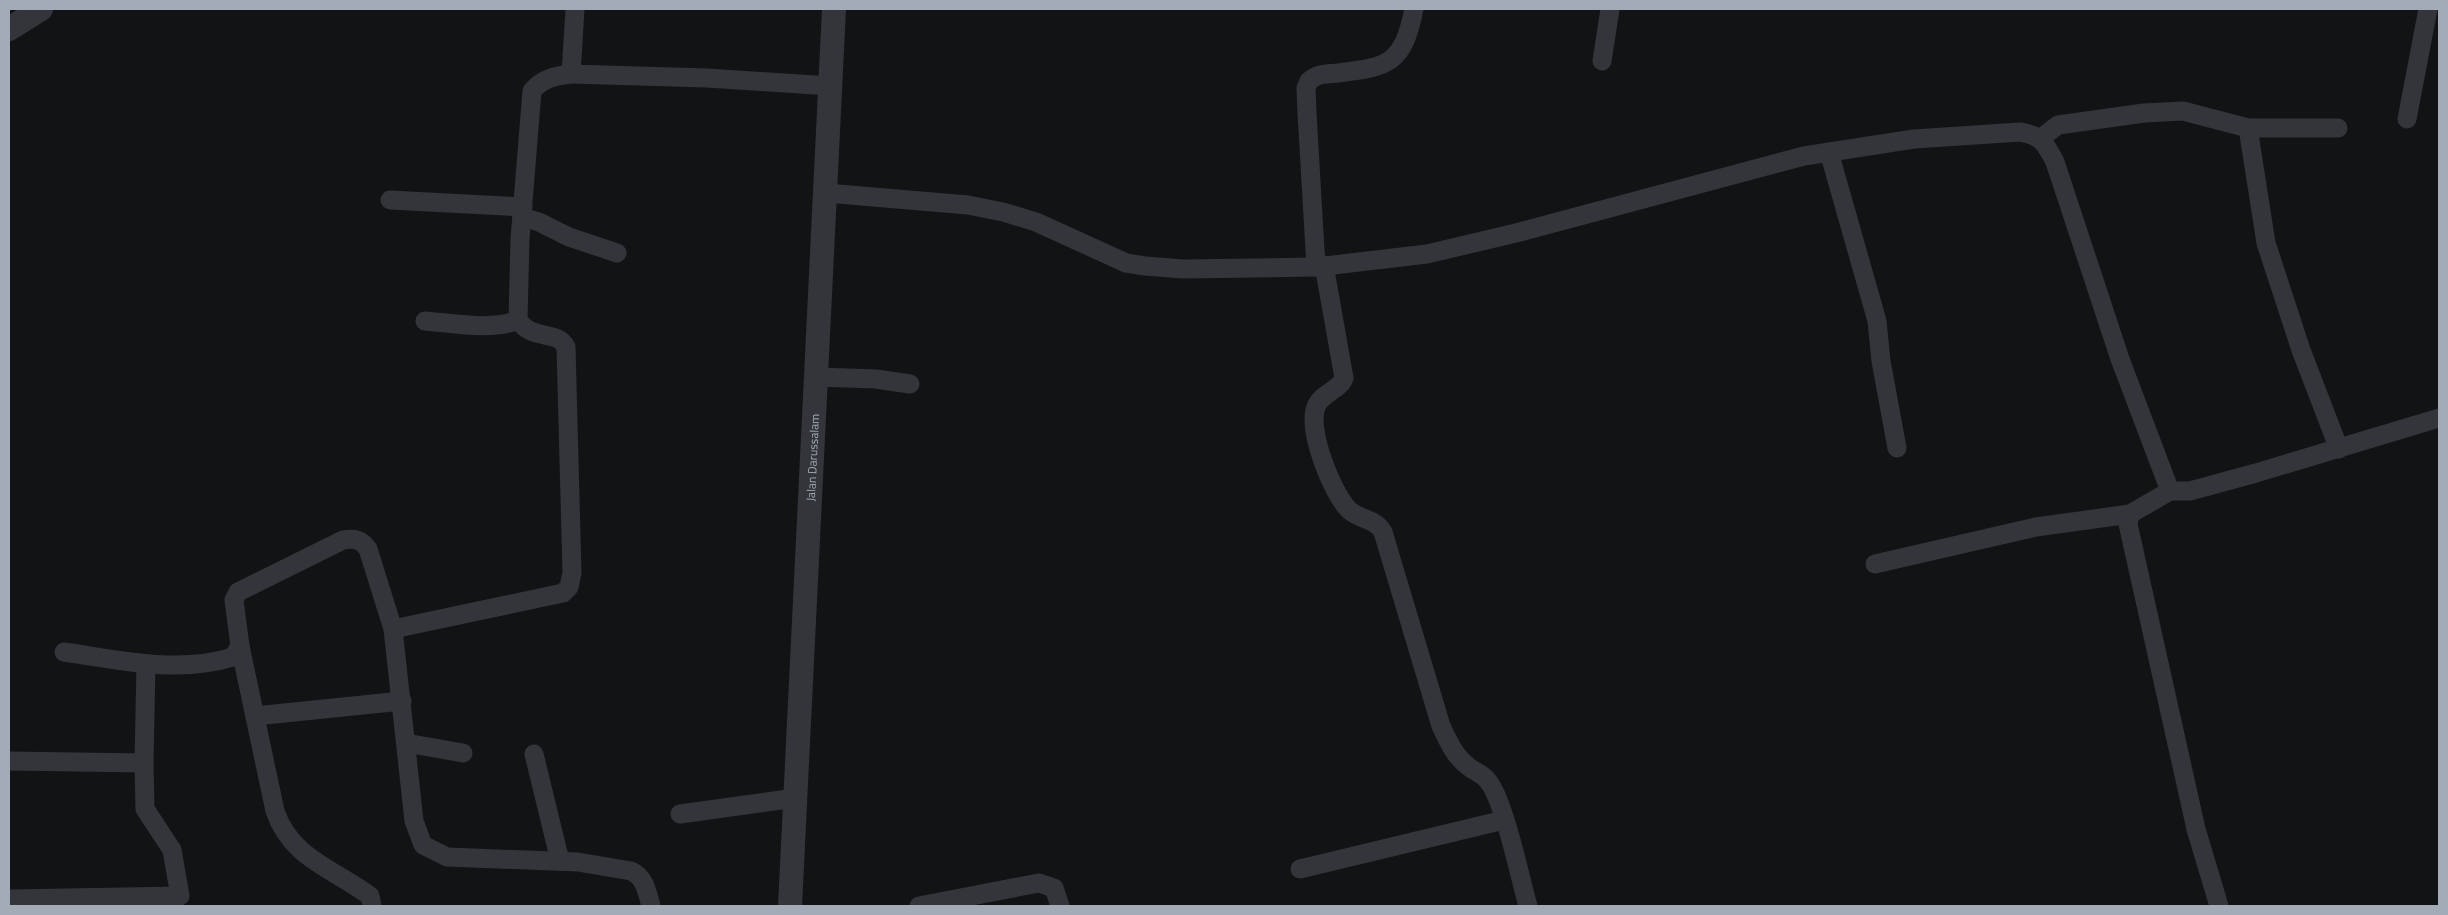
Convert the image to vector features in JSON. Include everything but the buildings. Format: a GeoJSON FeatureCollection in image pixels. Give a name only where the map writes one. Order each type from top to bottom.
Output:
{"type":"FeatureCollection","features":[{"type":"Feature","properties":{"kind":"street"},"geometry":{"type":"LineString","coordinates":[[9,28],[41,9]]}},
{"type":"Feature","properties":{"kind":"street"},"geometry":{"type":"LineString","coordinates":[[571,74],[575,9]]}},
{"type":"Feature","properties":{"kind":"street","name":"Jalan Darussalam"},"geometry":{"type":"LineString","coordinates":[[790,906],[834,9]]}},
{"type":"Feature","properties":{"kind":"street"},"geometry":{"type":"LineString","coordinates":[[1414,9],[1404,44],[1397,56],[1389,62],[1380,67],[1322,74],[1309,81],[1306,88],[1320,266],[1344,378],[1338,386],[1317,404],[1314,413],[1314,425],[1322,458],[1336,491],[1344,504],[1351,511],[1376,522],[1383,532],[1441,726],[1460,760],[1488,780],[1501,808],[1528,906]]}},
{"type":"Feature","properties":{"kind":"street"},"geometry":{"type":"LineString","coordinates":[[1602,61],[1610,9]]}},
{"type":"Feature","properties":{"kind":"street"},"geometry":{"type":"LineString","coordinates":[[2407,119],[2428,9]]}},
{"type":"Feature","properties":{"kind":"street"},"geometry":{"type":"LineString","coordinates":[[393,629],[556,594],[563,592],[569,587],[572,567],[566,347],[559,340],[530,332],[518,320],[522,212],[532,91],[549,78],[571,74],[707,78],[830,86]]}},
{"type":"Feature","properties":{"kind":"street"},"geometry":{"type":"LineString","coordinates":[[2041,138],[2058,125],[2144,113],[2183,111],[2218,122],[2248,128],[2338,128]]}},
{"type":"Feature","properties":{"kind":"street"},"geometry":{"type":"LineString","coordinates":[[2248,128],[2266,243],[2302,350],[2339,449]]}},
{"type":"Feature","properties":{"kind":"street"},"geometry":{"type":"LineString","coordinates":[[826,193],[968,205],[1003,212],[1036,222],[1126,263],[1145,266],[1183,269],[1320,266],[1427,254],[1516,233],[1795,158],[1914,139],[2020,132],[2041,138],[2055,162],[2117,350],[2170,491]]}},
{"type":"Feature","properties":{"kind":"street"},"geometry":{"type":"LineString","coordinates":[[1829,152],[1877,321],[1881,361],[1897,448]]}},
{"type":"Feature","properties":{"kind":"street"},"geometry":{"type":"LineString","coordinates":[[390,200],[522,212],[569,237],[617,253]]}},
{"type":"Feature","properties":{"kind":"street"},"geometry":{"type":"LineString","coordinates":[[425,321],[510,324],[518,320]]}},
{"type":"Feature","properties":{"kind":"street"},"geometry":{"type":"LineString","coordinates":[[817,377],[876,379],[910,384]]}},
{"type":"Feature","properties":{"kind":"street"},"geometry":{"type":"LineString","coordinates":[[1875,564],[2036,527],[2130,514],[2170,491],[2190,491],[2339,449],[2439,418]]}},
{"type":"Feature","properties":{"kind":"street"},"geometry":{"type":"LineString","coordinates":[[2130,514],[2128,524],[2130,535],[2196,829],[2219,906]]}},
{"type":"Feature","properties":{"kind":"street"},"geometry":{"type":"LineString","coordinates":[[372,906],[370,896],[305,854],[290,841],[281,828],[275,811],[240,646],[234,600],[238,592],[343,540],[352,538],[364,543],[368,549],[393,629],[414,821],[423,845],[447,857],[560,861],[623,869],[639,874],[651,906]]}},
{"type":"Feature","properties":{"kind":"street"},"geometry":{"type":"LineString","coordinates":[[64,652],[146,664],[207,663],[233,657],[240,646]]}},
{"type":"Feature","properties":{"kind":"street"},"geometry":{"type":"LineString","coordinates":[[9,899],[181,901],[172,850],[145,809],[146,664]]}},
{"type":"Feature","properties":{"kind":"street"},"geometry":{"type":"LineString","coordinates":[[255,716],[402,702]]}},
{"type":"Feature","properties":{"kind":"street"},"geometry":{"type":"LineString","coordinates":[[406,743],[463,753]]}},
{"type":"Feature","properties":{"kind":"street"},"geometry":{"type":"LineString","coordinates":[[534,754],[560,861]]}},
{"type":"Feature","properties":{"kind":"street"},"geometry":{"type":"LineString","coordinates":[[9,760],[144,762]]}},
{"type":"Feature","properties":{"kind":"street"},"geometry":{"type":"LineString","coordinates":[[680,814],[795,798]]}},
{"type":"Feature","properties":{"kind":"street"},"geometry":{"type":"LineString","coordinates":[[1300,869],[1504,820]]}},
{"type":"Feature","properties":{"kind":"street"},"geometry":{"type":"LineString","coordinates":[[919,906],[1039,883],[1054,888],[1060,906]]}}]}
